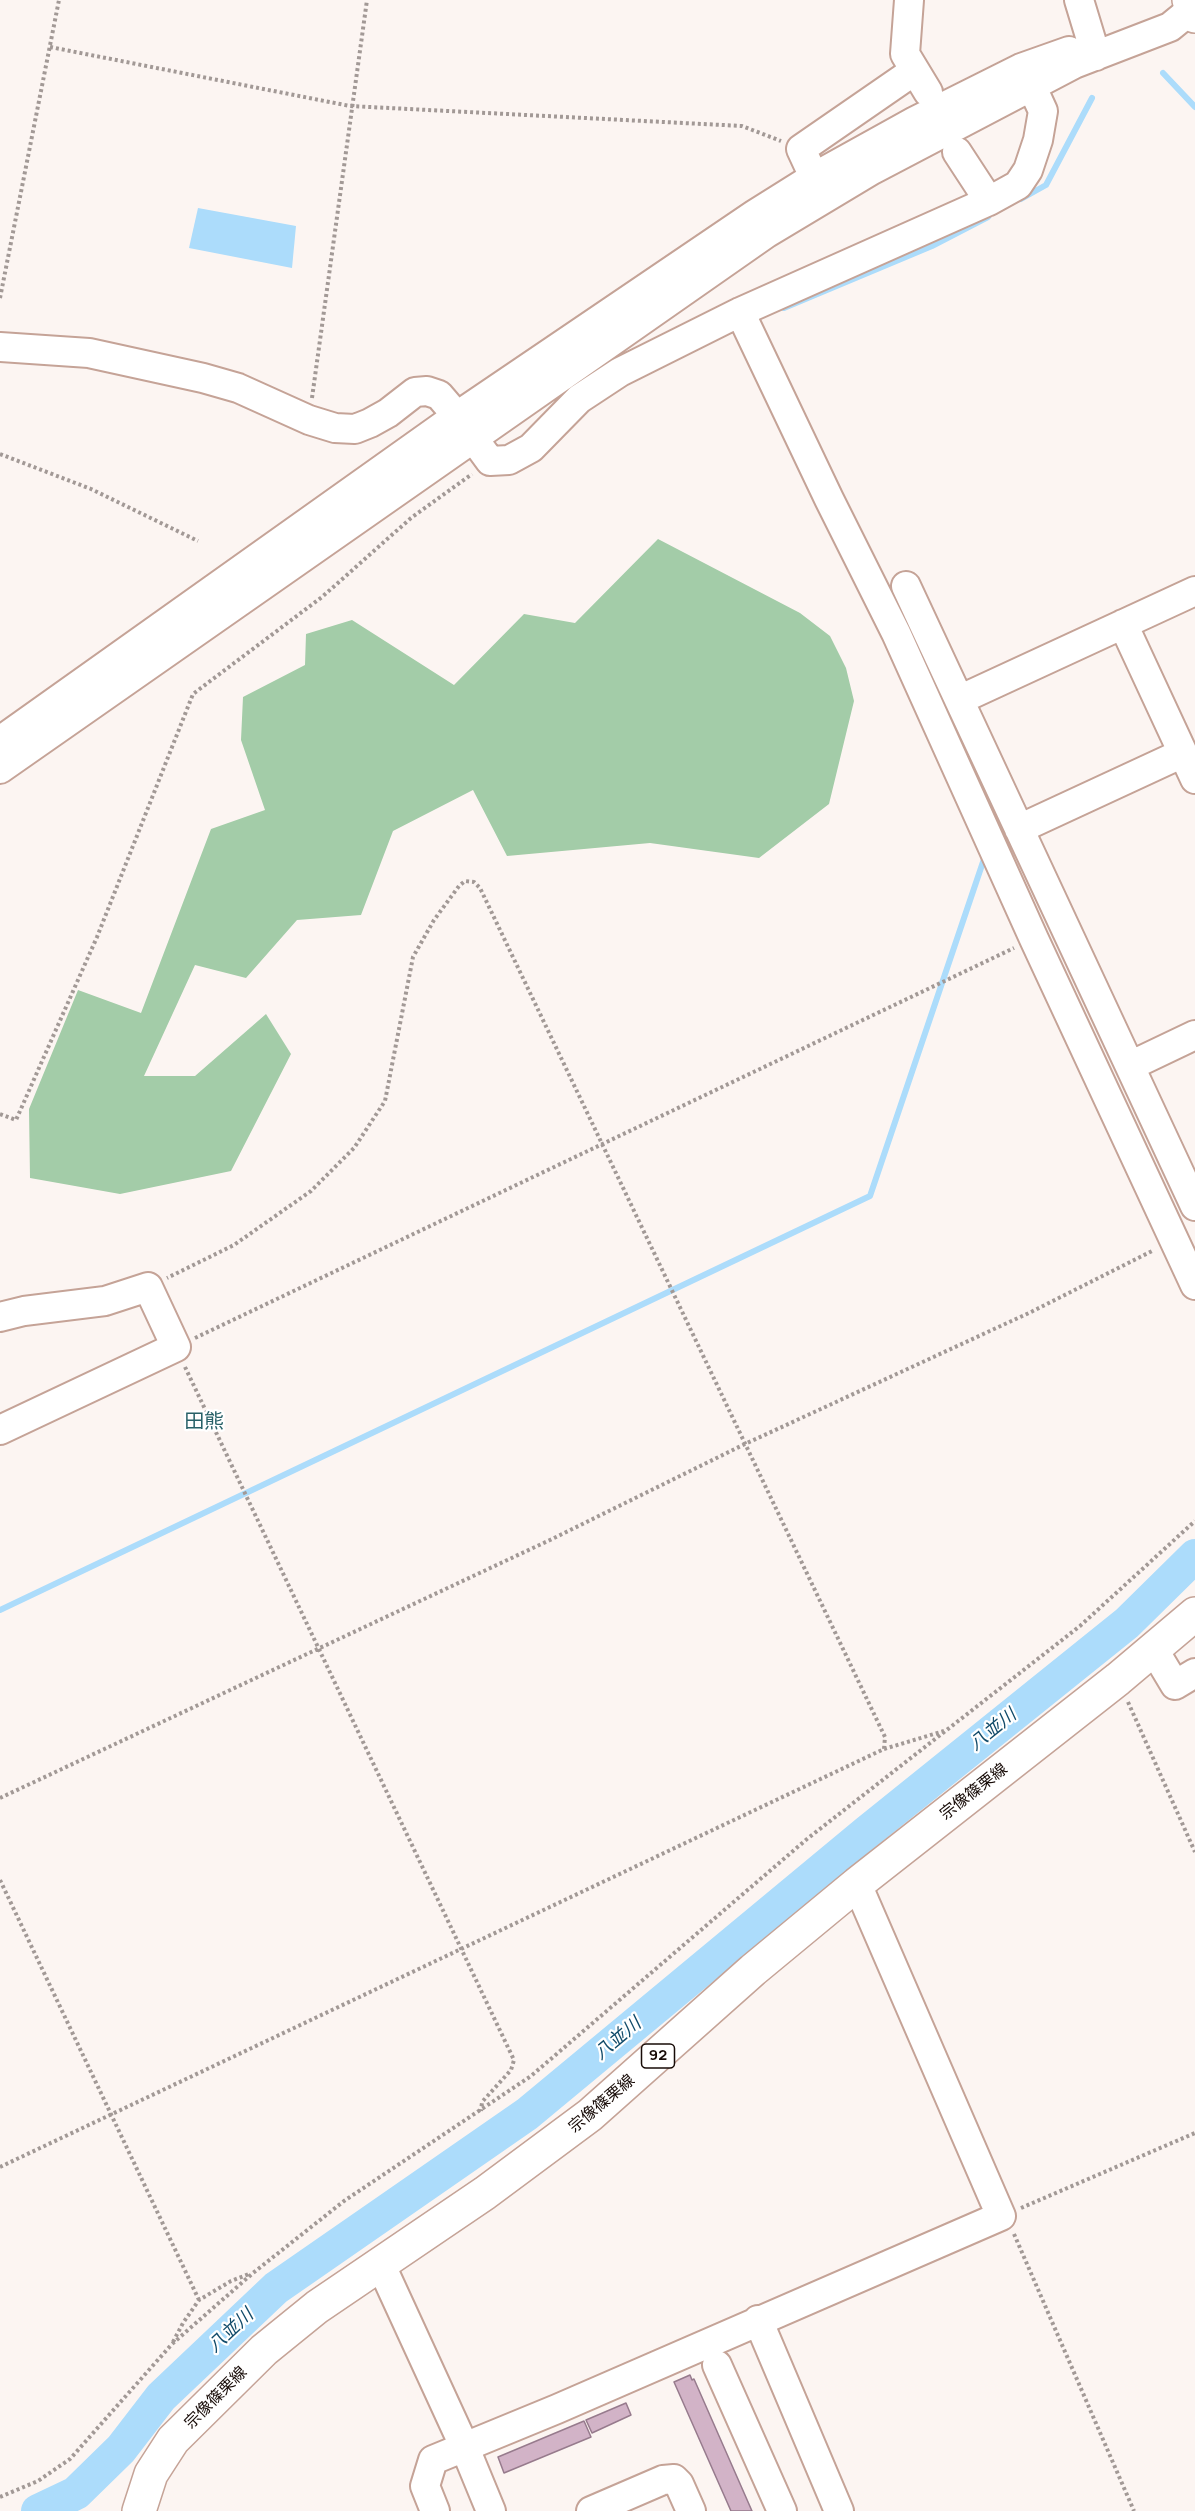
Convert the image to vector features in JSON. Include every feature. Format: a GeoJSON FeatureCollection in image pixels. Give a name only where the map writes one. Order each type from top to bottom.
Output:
{"type":"FeatureCollection","features":[{"type":"Feature","properties":{"kind":"main road","name":"宗像篠栗線"},"geometry":{"type":"LineString","coordinates":[[135,2509],[162,2456],[173,2440],[235,2377],[317,2307],[485,2193],[591,2115],[753,1970],[857,1884],[1118,1679],[1195,1614]]}},
{"type":"Feature","properties":{"kind":"street"},"geometry":{"type":"LineString","coordinates":[[814,177],[801,149],[921,81],[905,54],[909,0]]}},
{"type":"Feature","properties":{"kind":"street"},"geometry":{"type":"LineString","coordinates":[[1079,0],[1094,49]]}},
{"type":"Feature","properties":{"kind":"street"},"geometry":{"type":"LineString","coordinates":[[0,769],[482,450],[767,233],[872,170],[1032,87],[1094,49],[1166,14],[1193,8]]}},
{"type":"Feature","properties":{"kind":"street"},"geometry":{"type":"LineString","coordinates":[[0,741],[457,416],[693,255],[814,177],[915,121],[1020,68],[1094,49]]}},
{"type":"Feature","properties":{"kind":"street"},"geometry":{"type":"LineString","coordinates":[[0,347],[89,353],[204,378],[238,388],[309,420],[335,428],[355,429],[388,413],[416,392],[427,391],[439,395],[482,450],[509,460],[531,448],[579,399],[620,372],[740,312],[989,201],[1018,185],[1028,170],[1038,140],[1043,111],[1032,87]]}},
{"type":"Feature","properties":{"kind":"street"},"geometry":{"type":"LineString","coordinates":[[957,152],[989,201]]}},
{"type":"Feature","properties":{"kind":"street"},"geometry":{"type":"LineString","coordinates":[[740,312],[896,633],[1034,939],[1195,1285]]}},
{"type":"Feature","properties":{"kind":"street"},"geometry":{"type":"LineString","coordinates":[[906,586],[1195,1206]]}},
{"type":"Feature","properties":{"kind":"street"},"geometry":{"type":"LineString","coordinates":[[958,700],[1195,591]]}},
{"type":"Feature","properties":{"kind":"street"},"geometry":{"type":"LineString","coordinates":[[1123,624],[1195,779]]}},
{"type":"Feature","properties":{"kind":"street"},"geometry":{"type":"LineString","coordinates":[[1019,829],[1183,753]]}},
{"type":"Feature","properties":{"kind":"street"},"geometry":{"type":"LineString","coordinates":[[1130,1066],[1195,1035]]}},
{"type":"Feature","properties":{"kind":"street"},"geometry":{"type":"LineString","coordinates":[[0,1317],[24,1311],[105,1301],[148,1287],[176,1347],[0,1430]]}},
{"type":"Feature","properties":{"kind":"street"},"geometry":{"type":"LineString","coordinates":[[1154,1650],[1176,1685],[1192,1683]]}},
{"type":"Feature","properties":{"kind":"street"},"geometry":{"type":"LineString","coordinates":[[435,2511],[425,2486],[434,2460],[1001,2216],[857,1884]]}},
{"type":"Feature","properties":{"kind":"street"},"geometry":{"type":"LineString","coordinates":[[380,2263],[465,2448],[491,2511]]}},
{"type":"Feature","properties":{"kind":"street"},"geometry":{"type":"LineString","coordinates":[[758,2320],[839,2511]]}},
{"type":"Feature","properties":{"kind":"street"},"geometry":{"type":"LineString","coordinates":[[717,2365],[782,2511]]}},
{"type":"Feature","properties":{"kind":"street"},"geometry":{"type":"LineString","coordinates":[[591,2511],[663,2480],[674,2479],[679,2484],[691,2511]]}},
{"type":"Feature","properties":{"kind":"path"},"geometry":{"type":"LineString","coordinates":[[0,298],[59,0]]}},
{"type":"Feature","properties":{"kind":"path"},"geometry":{"type":"LineString","coordinates":[[309,420],[367,0]]}},
{"type":"Feature","properties":{"kind":"path"},"geometry":{"type":"LineString","coordinates":[[50,47],[354,106],[742,126],[801,149]]}},
{"type":"Feature","properties":{"kind":"path"},"geometry":{"type":"LineString","coordinates":[[0,1113],[16,1120],[97,937],[193,694],[322,597],[411,518],[482,450]]}},
{"type":"Feature","properties":{"kind":"path"},"geometry":{"type":"LineString","coordinates":[[0,454],[91,489],[198,541]]}},
{"type":"Feature","properties":{"kind":"path"},"geometry":{"type":"LineString","coordinates":[[148,1287],[234,1245],[311,1191],[354,1148],[385,1101],[413,957],[434,920],[465,881],[474,882],[480,888],[885,1737],[884,1749]]}},
{"type":"Feature","properties":{"kind":"path"},"geometry":{"type":"LineString","coordinates":[[481,2111],[482,2102],[511,2070],[514,2060],[176,1347],[1034,939]]}},
{"type":"Feature","properties":{"kind":"path"},"geometry":{"type":"LineString","coordinates":[[0,1798],[550,1540],[745,1444],[1031,1312],[1174,1240]]}},
{"type":"Feature","properties":{"kind":"path"},"geometry":{"type":"LineString","coordinates":[[0,2497],[38,2481],[70,2459],[172,2344],[253,2273],[344,2201],[531,2076],[807,1839],[1080,1626],[1195,1521]]}},
{"type":"Feature","properties":{"kind":"path"},"geometry":{"type":"LineString","coordinates":[[1118,1679],[1195,1852]]}},
{"type":"Feature","properties":{"kind":"path"},"geometry":{"type":"LineString","coordinates":[[0,2167],[460,1947],[884,1749],[947,1730]]}},
{"type":"Feature","properties":{"kind":"path"},"geometry":{"type":"LineString","coordinates":[[0,1880],[199,2300]]}},
{"type":"Feature","properties":{"kind":"path"},"geometry":{"type":"LineString","coordinates":[[1134,2511],[1009,2222],[1001,2216],[1195,2133]]}},
{"type":"Feature","properties":{"kind":"path"},"geometry":{"type":"LineString","coordinates":[[172,2344],[199,2300],[231,2281],[253,2273]]}},
{"type":"Feature","properties":{"kind":"green space"},"geometry":{"type":"Polygon","coordinates":[[[658,539],[800,613],[830,636],[846,668],[854,701],[829,804],[759,858],[650,843],[507,856],[473,790],[393,831],[361,915],[297,920],[246,978],[195,965],[144,1076],[195,1076],[266,1014],[291,1054],[231,1171],[120,1194],[30,1178],[29,1109],[78,990],[141,1013],[211,829],[265,810],[241,740],[243,697],[305,665],[306,634],[352,620],[454,685],[524,614],[575,623],[658,539]]]}},
{"type":"Feature","properties":{"kind":"water"},"geometry":{"type":"Polygon","coordinates":[[[198,208],[296,226],[292,268],[189,248],[198,208]]]}},
{"type":"Feature","properties":{"kind":"building"},"geometry":{"type":"Polygon","coordinates":[[[690,2375],[692,2380],[694,2379],[752,2511],[731,2511],[674,2382],[690,2375]]]}},
{"type":"Feature","properties":{"kind":"building"},"geometry":{"type":"Polygon","coordinates":[[[626,2403],[631,2415],[592,2433],[586,2420],[626,2403]]]}},
{"type":"Feature","properties":{"kind":"building"},"geometry":{"type":"Polygon","coordinates":[[[584,2421],[591,2437],[504,2473],[498,2457],[584,2421]]]}},
{"type":"Feature","properties":{"kind":"waterway"},"geometry":{"type":"LineString","coordinates":[[1163,73],[1195,107]]}},
{"type":"Feature","properties":{"kind":"waterway"},"geometry":{"type":"LineString","coordinates":[[1021,199],[1046,185],[1092,98]]}},
{"type":"Feature","properties":{"kind":"waterway"},"geometry":{"type":"LineString","coordinates":[[784,308],[932,246],[988,217]]}},
{"type":"Feature","properties":{"kind":"waterway"},"geometry":{"type":"LineString","coordinates":[[0,1610],[870,1196],[985,856]]}},
{"type":"Feature","properties":{"kind":"waterway","name":"八並川"},"geometry":{"type":"LineString","coordinates":[[38,2511],[76,2493],[121,2449],[161,2397],[276,2288],[527,2114],[867,1832],[1127,1623],[1195,1556]]}},
{"type":"Feature","properties":{"kind":"district","name":"田熊"},"geometry":{"type":"Point","coordinates":[204,1422]}}]}
